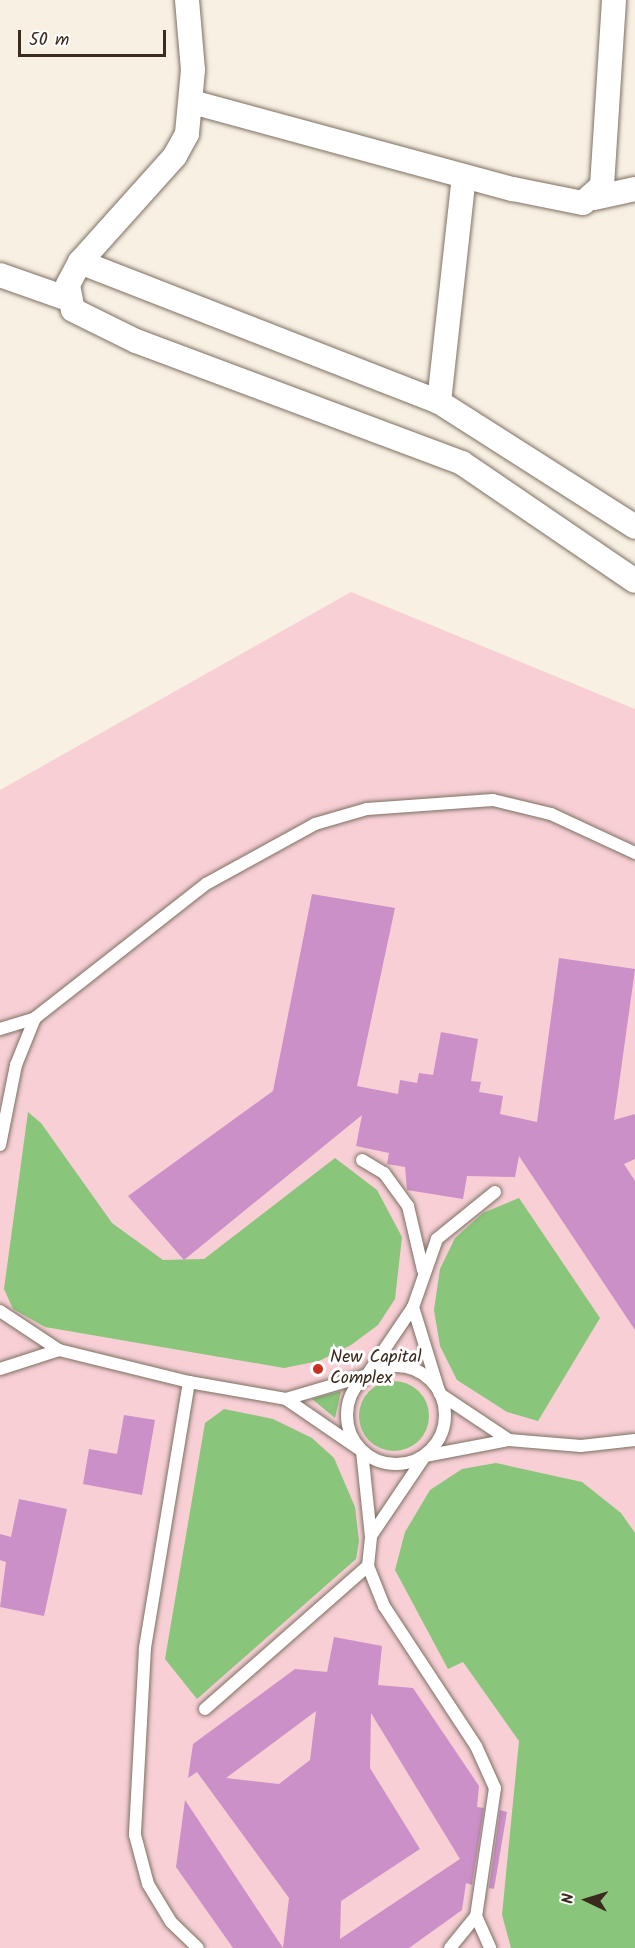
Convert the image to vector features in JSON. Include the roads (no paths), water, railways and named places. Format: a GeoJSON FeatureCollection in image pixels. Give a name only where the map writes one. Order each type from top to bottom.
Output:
{"type":"FeatureCollection","features":[{"type":"Feature","properties":{"kind":"street"},"geometry":{"type":"LineString","coordinates":[[68,299],[80,262],[175,156],[187,134],[192,102],[187,0]]}},
{"type":"Feature","properties":{"kind":"street"},"geometry":{"type":"LineString","coordinates":[[594,198],[603,175],[614,0]]}},
{"type":"Feature","properties":{"kind":"street"},"geometry":{"type":"LineString","coordinates":[[192,102],[464,176],[570,202],[635,189]]}},
{"type":"Feature","properties":{"kind":"street"},"geometry":{"type":"LineString","coordinates":[[438,402],[464,176]]}},
{"type":"Feature","properties":{"kind":"street"},"geometry":{"type":"LineString","coordinates":[[80,262],[438,402],[635,527]]}},
{"type":"Feature","properties":{"kind":"street"},"geometry":{"type":"LineString","coordinates":[[0,275],[68,299],[83,318],[109,331],[462,463],[635,581]]}},
{"type":"Feature","properties":{"kind":"lane"},"geometry":{"type":"LineString","coordinates":[[0,1029],[35,1018],[206,884],[315,824],[367,809],[493,800],[551,814],[635,853]]}},
{"type":"Feature","properties":{"kind":"lane"},"geometry":{"type":"LineString","coordinates":[[0,1144],[4,1104],[16,1065],[35,1018]]}},
{"type":"Feature","properties":{"kind":"lane"},"geometry":{"type":"LineString","coordinates":[[362,1160],[384,1173],[408,1206],[423,1270]]}},
{"type":"Feature","properties":{"kind":"lane"},"geometry":{"type":"LineString","coordinates":[[490,1948],[477,1916],[495,1788],[476,1746],[412,1655],[368,1566],[371,1536],[362,1451],[352,1437],[349,1403],[413,1307],[423,1270],[437,1239],[495,1192]]}},
{"type":"Feature","properties":{"kind":"lane"},"geometry":{"type":"LineString","coordinates":[[371,1536],[444,1428],[440,1394],[413,1307]]}},
{"type":"Feature","properties":{"kind":"lane"},"geometry":{"type":"LineString","coordinates":[[0,1311],[59,1350],[189,1382],[286,1399],[362,1451],[393,1465],[425,1456],[509,1440],[581,1446],[635,1440]]}},
{"type":"Feature","properties":{"kind":"lane"},"geometry":{"type":"LineString","coordinates":[[0,1369],[59,1350]]}},
{"type":"Feature","properties":{"kind":"lane"},"geometry":{"type":"LineString","coordinates":[[286,1399],[400,1366],[417,1370],[440,1394],[509,1440]]}},
{"type":"Feature","properties":{"kind":"lane"},"geometry":{"type":"LineString","coordinates":[[189,1382],[145,1648],[135,1835],[148,1884],[171,1922],[198,1948]]}},
{"type":"Feature","properties":{"kind":"lane"},"geometry":{"type":"LineString","coordinates":[[205,1709],[368,1566]]}},
{"type":"Feature","properties":{"kind":"lane"},"geometry":{"type":"LineString","coordinates":[[450,1948],[477,1916]]}},
{"type":"Feature","properties":{"kind":"place","name":"New Capital Complex"},"geometry":{"type":"Point","coordinates":[318,1369]}}]}
